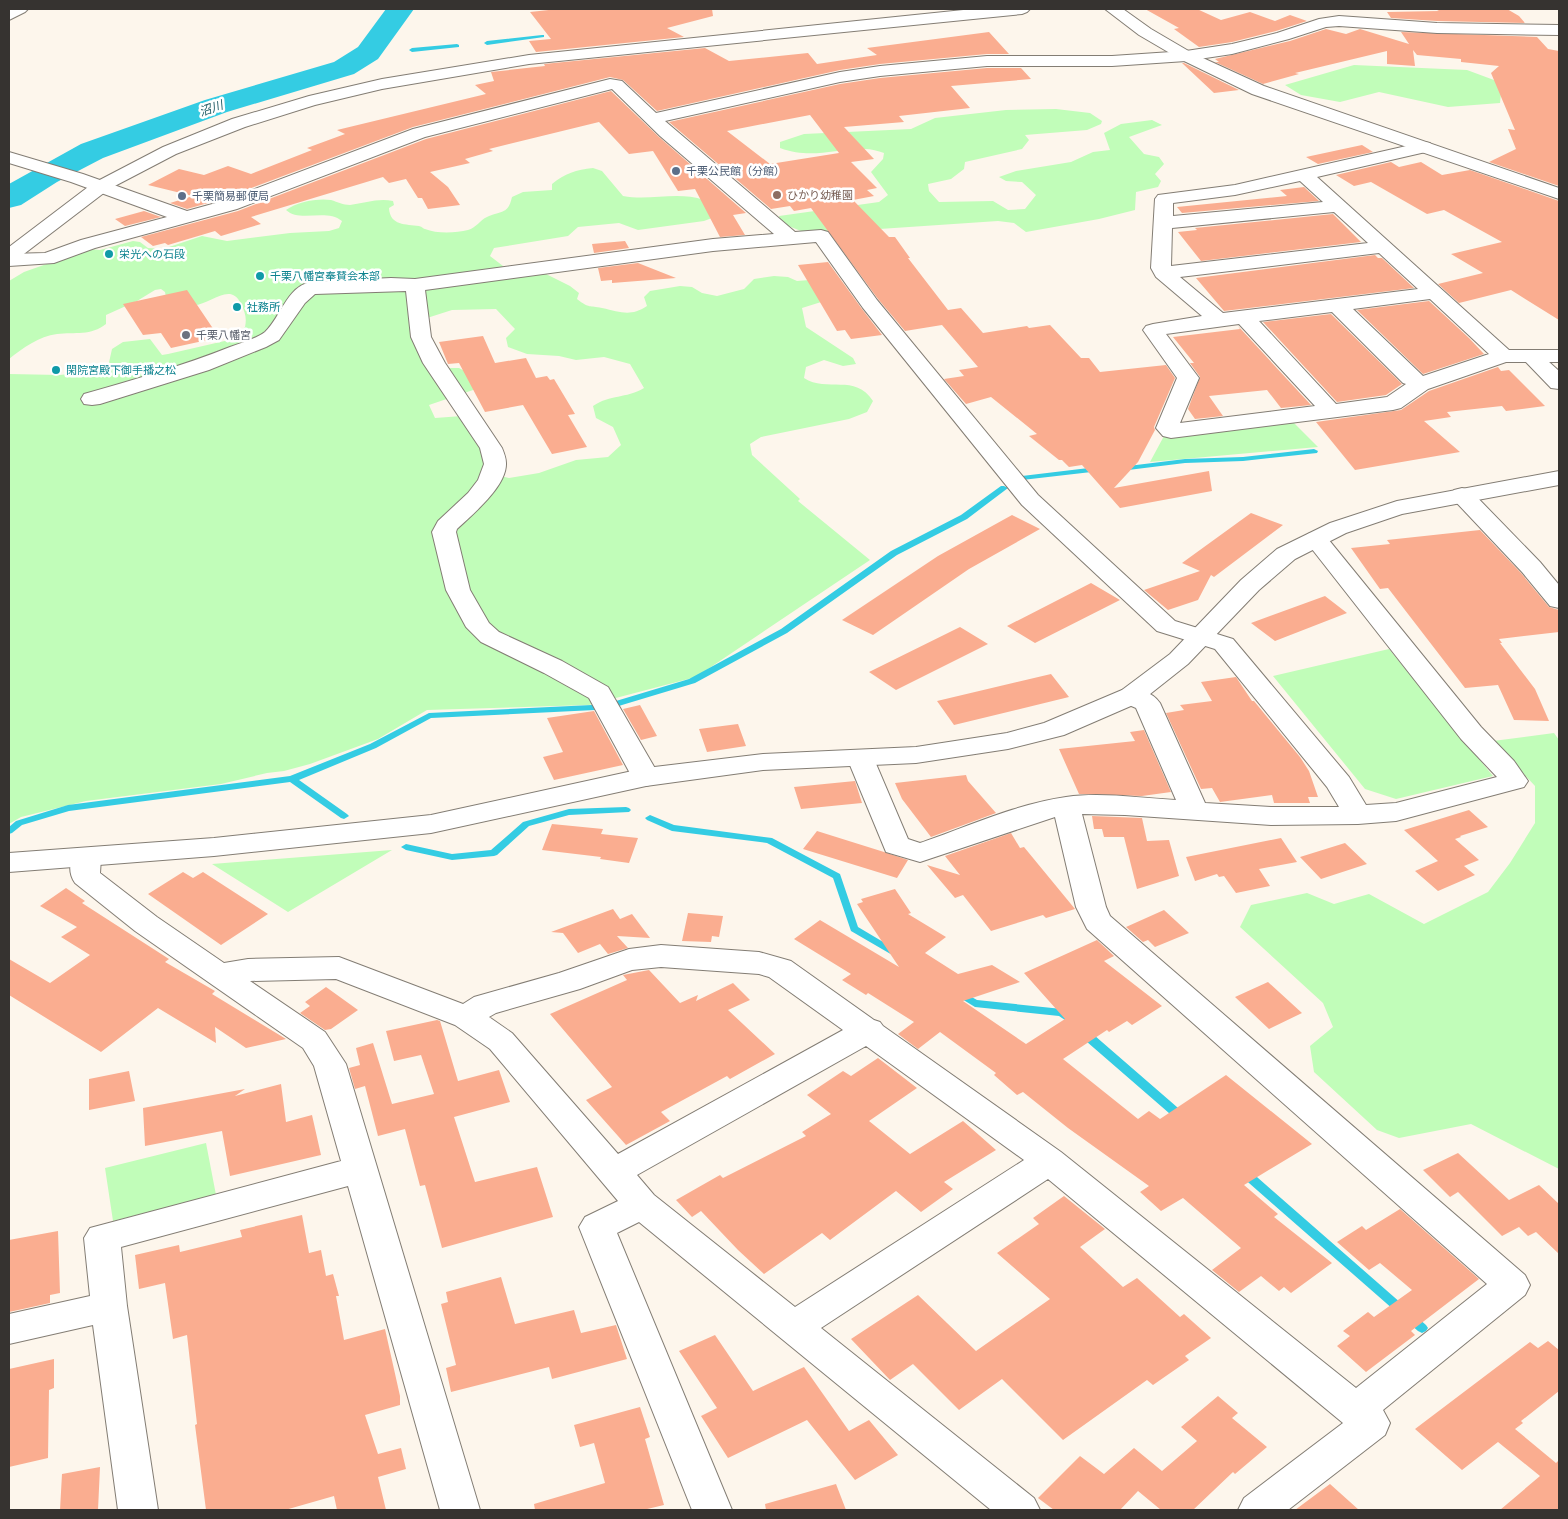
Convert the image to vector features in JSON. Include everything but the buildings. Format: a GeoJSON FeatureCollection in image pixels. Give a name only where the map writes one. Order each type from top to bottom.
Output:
{"type":"FeatureCollection","features":[{"type":"Feature","properties":{"kind":"street"},"geometry":{"type":"LineString","coordinates":[[9,15],[20,9]]}},
{"type":"Feature","properties":{"kind":"street"},"geometry":{"type":"LineString","coordinates":[[9,256],[101,186],[156,158],[222,129],[301,103],[388,81],[483,65],[582,53],[1022,9]]}},
{"type":"Feature","properties":{"kind":"street"},"geometry":{"type":"LineString","coordinates":[[1113,9],[1145,32],[1186,56],[1258,90],[1559,194]]}},
{"type":"Feature","properties":{"kind":"street"},"geometry":{"type":"LineString","coordinates":[[654,119],[831,78],[880,71],[987,61],[1112,61],[1186,56],[1232,49],[1284,36],[1324,22],[1339,21],[1437,28],[1559,30]]}},
{"type":"Feature","properties":{"kind":"street"},"geometry":{"type":"LineString","coordinates":[[9,260],[47,259],[88,244],[260,195],[420,133],[610,84],[616,84],[666,132],[789,237]]}},
{"type":"Feature","properties":{"kind":"street"},"geometry":{"type":"LineString","coordinates":[[1219,320],[1163,273],[1161,268],[1164,199],[1170,196],[1235,190],[1424,147]]}},
{"type":"Feature","properties":{"kind":"street"},"geometry":{"type":"LineString","coordinates":[[9,173],[23,162],[101,186],[186,217]]}},
{"type":"Feature","properties":{"kind":"street"},"geometry":{"type":"LineString","coordinates":[[1303,174],[1504,356]]}},
{"type":"Feature","properties":{"kind":"street"},"geometry":{"type":"LineString","coordinates":[[1163,223],[1338,206]]}},
{"type":"Feature","properties":{"kind":"street"},"geometry":{"type":"LineString","coordinates":[[92,399],[202,366],[259,343],[272,336],[298,299],[310,288],[390,284],[415,285],[713,245],[789,237],[821,236],[870,304],[1030,500],[1166,626],[1224,644],[1339,782],[1358,815]]}},
{"type":"Feature","properties":{"kind":"street"},"geometry":{"type":"LineString","coordinates":[[1163,273],[1384,248]]}},
{"type":"Feature","properties":{"kind":"street"},"geometry":{"type":"LineString","coordinates":[[415,285],[420,337],[434,362],[491,448],[495,464],[492,476],[476,497],[446,526],[444,532],[458,590],[479,627],[490,637],[553,667],[599,693],[646,777]]}},
{"type":"Feature","properties":{"kind":"street"},"geometry":{"type":"LineString","coordinates":[[1434,292],[1153,330],[1188,378],[1167,428],[1171,431],[1393,403],[1420,384],[1504,356],[1559,356]]}},
{"type":"Feature","properties":{"kind":"street"},"geometry":{"type":"LineString","coordinates":[[1338,305],[1420,384]]}},
{"type":"Feature","properties":{"kind":"street"},"geometry":{"type":"LineString","coordinates":[[1244,317],[1331,411]]}},
{"type":"Feature","properties":{"kind":"street"},"geometry":{"type":"LineString","coordinates":[[1531,356],[1559,383]]}},
{"type":"Feature","properties":{"kind":"street"},"geometry":{"type":"LineString","coordinates":[[9,863],[86,858],[336,835],[431,824],[646,777],[763,762],[944,752],[1008,741],[1054,729],[1131,696],[1179,659],[1250,585],[1286,554],[1316,539],[1369,516],[1462,495],[1559,478]]}},
{"type":"Feature","properties":{"kind":"street"},"geometry":{"type":"LineString","coordinates":[[1462,495],[1531,567],[1559,601]]}},
{"type":"Feature","properties":{"kind":"street"},"geometry":{"type":"LineString","coordinates":[[861,758],[896,845],[920,853],[1038,812],[1066,806],[1096,804],[1323,818],[1396,812],[1514,781],[1504,767],[1471,733],[1316,539]]}},
{"type":"Feature","properties":{"kind":"street"},"geometry":{"type":"LineString","coordinates":[[1131,696],[1147,703],[1195,811]]}},
{"type":"Feature","properties":{"kind":"street"},"geometry":{"type":"LineString","coordinates":[[1066,806],[1091,907],[1098,922],[1512,1285],[1356,1410]]}},
{"type":"Feature","properties":{"kind":"street"},"geometry":{"type":"LineString","coordinates":[[86,858],[86,876],[146,924],[314,1040],[330,1064],[460,1510]]}},
{"type":"Feature","properties":{"kind":"street"},"geometry":{"type":"LineString","coordinates":[[466,1017],[485,1005],[569,981],[629,960],[661,956],[759,963],[780,969],[869,1030],[1049,1161],[1371,1423],[1258,1510]]}},
{"type":"Feature","properties":{"kind":"street"},"geometry":{"type":"LineString","coordinates":[[220,974],[248,970],[339,968],[466,1017],[501,1041],[642,1205],[1020,1510]]}},
{"type":"Feature","properties":{"kind":"street"},"geometry":{"type":"LineString","coordinates":[[614,1172],[869,1030]]}},
{"type":"Feature","properties":{"kind":"street"},"geometry":{"type":"LineString","coordinates":[[793,1327],[1049,1161]]}},
{"type":"Feature","properties":{"kind":"street"},"geometry":{"type":"LineString","coordinates":[[138,1510],[109,1306],[102,1238],[361,1169]]}},
{"type":"Feature","properties":{"kind":"street"},"geometry":{"type":"LineString","coordinates":[[642,1205],[597,1227],[712,1510]]}},
{"type":"Feature","properties":{"kind":"street"},"geometry":{"type":"LineString","coordinates":[[9,1329],[109,1306]]}},
{"type":"Feature","properties":{"kind":"green space"},"geometry":{"type":"Polygon","coordinates":[[[1354,65],[1467,70],[1502,83],[1500,103],[1448,107],[1379,92],[1340,102],[1301,95],[1285,85],[1354,65]]]}},
{"type":"Feature","properties":{"kind":"green space"},"geometry":{"type":"Polygon","coordinates":[[[1056,109],[1090,113],[1102,121],[1101,124],[1087,130],[1025,135],[1029,140],[1022,149],[965,162],[964,169],[951,179],[928,184],[929,191],[939,202],[993,201],[1008,210],[1025,209],[1036,195],[1022,182],[1006,181],[999,177],[1016,171],[1071,162],[1093,152],[1110,150],[1104,133],[1121,124],[1152,120],[1162,125],[1129,137],[1144,154],[1159,157],[1164,164],[1155,174],[1161,181],[1158,187],[1136,192],[1135,210],[1099,219],[1026,232],[1014,223],[998,221],[835,232],[801,231],[781,223],[779,216],[879,202],[888,195],[871,172],[883,159],[884,153],[874,150],[854,149],[803,153],[780,148],[780,142],[804,134],[911,129],[935,118],[1006,110],[1056,109]]]}},
{"type":"Feature","properties":{"kind":"green space"},"geometry":{"type":"Polygon","coordinates":[[[593,168],[602,171],[623,196],[694,197],[704,200],[712,218],[704,221],[638,230],[619,223],[578,227],[568,236],[494,248],[490,256],[503,266],[525,275],[546,274],[570,286],[579,293],[577,299],[587,305],[625,313],[635,312],[647,306],[644,297],[650,291],[680,286],[692,287],[702,293],[717,296],[744,289],[754,279],[774,276],[788,277],[797,281],[822,279],[834,298],[802,308],[806,327],[853,358],[856,364],[843,366],[824,360],[806,367],[804,378],[822,384],[849,385],[858,388],[873,401],[867,412],[849,419],[761,437],[750,444],[752,455],[800,499],[798,501],[870,560],[696,677],[589,705],[427,710],[378,739],[310,764],[221,784],[86,801],[21,817],[9,824],[9,374],[60,375],[102,370],[108,367],[112,349],[123,342],[150,339],[162,355],[168,354],[229,340],[245,327],[246,321],[245,312],[241,304],[231,294],[219,296],[199,305],[192,305],[166,297],[165,292],[161,289],[155,290],[137,301],[106,315],[106,324],[100,328],[83,333],[57,334],[44,337],[9,359],[9,281],[24,272],[89,249],[100,250],[133,241],[140,242],[148,248],[163,249],[202,236],[227,241],[290,233],[329,231],[339,228],[342,221],[336,217],[298,215],[286,210],[301,203],[314,200],[331,200],[350,205],[377,200],[393,201],[394,205],[389,208],[390,214],[392,218],[400,223],[419,226],[435,232],[463,231],[473,228],[487,217],[506,209],[512,197],[523,192],[552,190],[552,184],[562,177],[576,171],[593,168]],[[496,309],[452,310],[427,318],[410,335],[429,368],[459,368],[476,377],[479,388],[429,405],[435,418],[462,416],[485,452],[484,472],[509,478],[539,473],[576,460],[608,457],[621,445],[613,427],[596,418],[593,406],[644,388],[630,364],[604,357],[576,360],[559,356],[527,354],[508,347],[506,338],[515,329],[496,309]]]}},
{"type":"Feature","properties":{"kind":"green space"},"geometry":{"type":"Polygon","coordinates":[[[1293,422],[1318,447],[1150,462],[1164,436],[1293,422]]]}},
{"type":"Feature","properties":{"kind":"green space"},"geometry":{"type":"Polygon","coordinates":[[[1389,649],[1493,776],[1396,799],[1365,789],[1273,676],[1389,649]]]}},
{"type":"Feature","properties":{"kind":"green space"},"geometry":{"type":"Polygon","coordinates":[[[1554,733],[1559,740],[1559,1169],[1471,1124],[1399,1138],[1377,1130],[1314,1072],[1310,1046],[1333,1027],[1323,1003],[1240,927],[1251,905],[1307,893],[1334,904],[1369,894],[1424,924],[1488,892],[1510,863],[1535,823],[1535,786],[1493,741],[1554,733]]]}},
{"type":"Feature","properties":{"kind":"green space"},"geometry":{"type":"Polygon","coordinates":[[[392,850],[288,912],[212,864],[392,850]]]}},
{"type":"Feature","properties":{"kind":"green space"},"geometry":{"type":"Polygon","coordinates":[[[206,1143],[216,1195],[113,1221],[105,1168],[206,1143]]]}},
{"type":"Feature","properties":{"kind":"waterway","name":"沼川"},"geometry":{"type":"LineString","coordinates":[[9,198],[46,175],[92,151],[216,106],[344,68],[368,53],[400,9]]}},
{"type":"Feature","properties":{"kind":"waterway"},"geometry":{"type":"LineString","coordinates":[[487,43],[542,36]]}},
{"type":"Feature","properties":{"kind":"waterway"},"geometry":{"type":"LineString","coordinates":[[412,50],[457,46]]}},
{"type":"Feature","properties":{"kind":"waterway"},"geometry":{"type":"LineString","coordinates":[[1120,469],[1185,461],[1243,459],[1314,451]]}},
{"type":"Feature","properties":{"kind":"waterway"},"geometry":{"type":"LineString","coordinates":[[1022,478],[1097,469]]}},
{"type":"Feature","properties":{"kind":"waterway"},"geometry":{"type":"LineString","coordinates":[[619,703],[692,681],[784,631],[894,553],[964,517],[1004,488]]}},
{"type":"Feature","properties":{"kind":"waterway"},"geometry":{"type":"LineString","coordinates":[[292,779],[373,746],[429,716],[592,708]]}},
{"type":"Feature","properties":{"kind":"waterway"},"geometry":{"type":"LineString","coordinates":[[9,831],[19,823],[68,808],[292,779]]}},
{"type":"Feature","properties":{"kind":"waterway"},"geometry":{"type":"LineString","coordinates":[[292,779],[344,816]]}},
{"type":"Feature","properties":{"kind":"waterway"},"geometry":{"type":"LineString","coordinates":[[406,847],[452,857],[494,853],[526,824],[569,812],[626,810]]}},
{"type":"Feature","properties":{"kind":"waterway"},"geometry":{"type":"LineString","coordinates":[[650,818],[672,828],[769,840],[837,876],[854,929],[897,954]]}},
{"type":"Feature","properties":{"kind":"waterway"},"geometry":{"type":"LineString","coordinates":[[961,994],[975,1003],[1062,1013],[1068,1018]]}},
{"type":"Feature","properties":{"kind":"waterway"},"geometry":{"type":"LineString","coordinates":[[1083,1032],[1181,1117]]}},
{"type":"Feature","properties":{"kind":"waterway"},"geometry":{"type":"LineString","coordinates":[[1245,1173],[1422,1328]]}},
{"type":"Feature","properties":{"kind":"place","name":"千栗公民館（分館）"},"geometry":{"type":"Point","coordinates":[676,171]}},
{"type":"Feature","properties":{"kind":"place","name":"ひかり幼稚園"},"geometry":{"type":"Point","coordinates":[777,195]}},
{"type":"Feature","properties":{"kind":"place","name":"千栗簡易郵便局"},"geometry":{"type":"Point","coordinates":[182,196]}},
{"type":"Feature","properties":{"kind":"place","name":"栄光への石段"},"geometry":{"type":"Point","coordinates":[109,254]}},
{"type":"Feature","properties":{"kind":"place","name":"千栗八幡宮奉賛会本部"},"geometry":{"type":"Point","coordinates":[260,276]}},
{"type":"Feature","properties":{"kind":"place","name":"社務所"},"geometry":{"type":"Point","coordinates":[237,307]}},
{"type":"Feature","properties":{"kind":"place","name":"千栗八幡宮"},"geometry":{"type":"Point","coordinates":[186,335]}},
{"type":"Feature","properties":{"kind":"place","name":"閑院宮殿下御手播之松"},"geometry":{"type":"Point","coordinates":[56,370]}}]}
